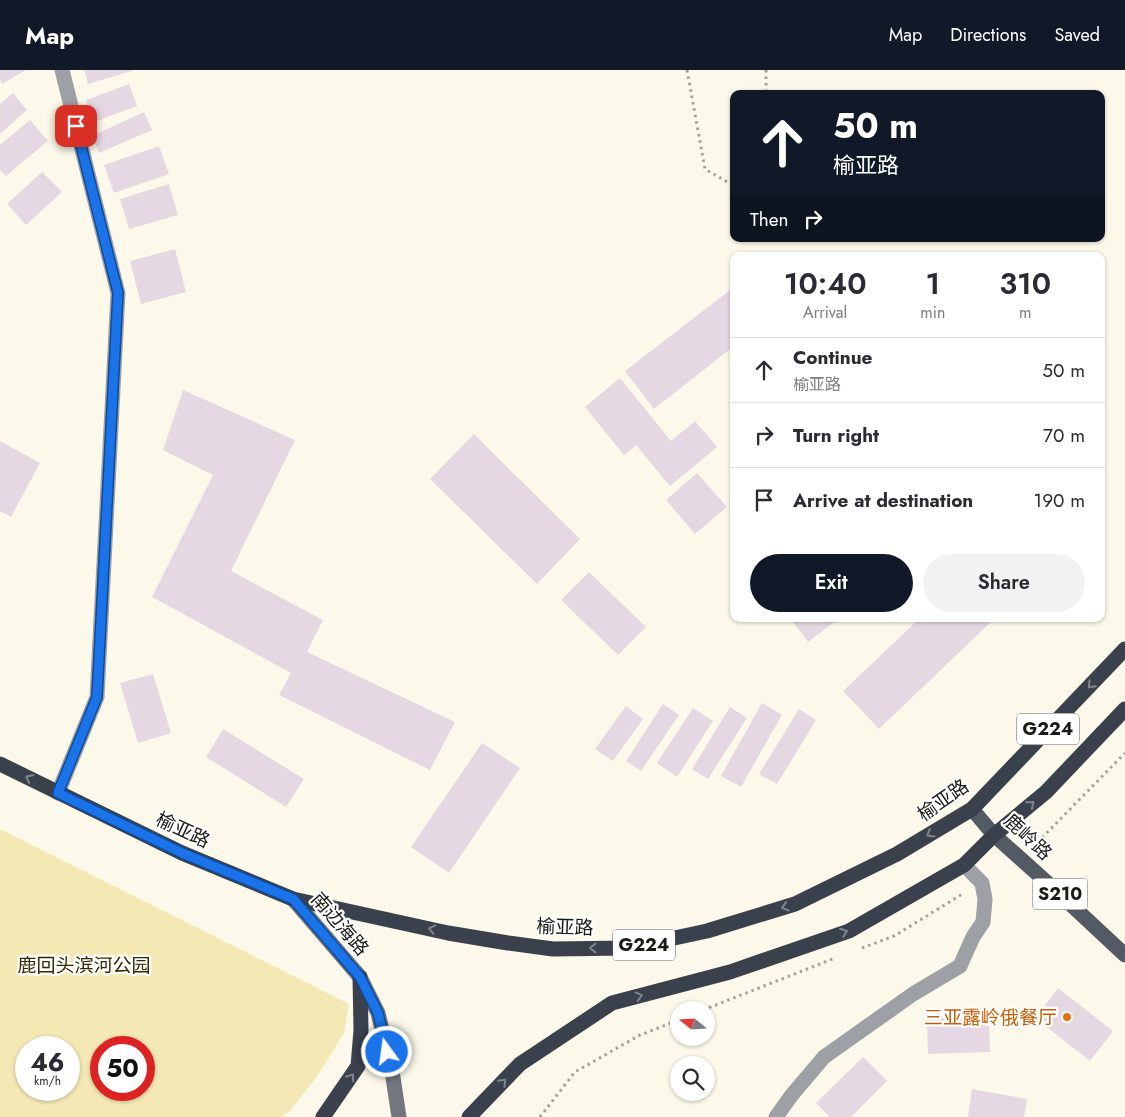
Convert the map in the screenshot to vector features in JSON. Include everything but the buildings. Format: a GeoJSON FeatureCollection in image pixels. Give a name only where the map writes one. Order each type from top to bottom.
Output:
{"type":"FeatureCollection","features":[{"type":"Feature","properties":{"kind":"highway","name":"榆亚路"},"geometry":{"type":"LineString","coordinates":[[0,764],[182,853],[293,899],[448,933],[508,943],[553,948],[628,948],[707,931],[795,904],[897,854],[972,809],[1125,649]]}},
{"type":"Feature","properties":{"kind":"highway","name":"G224"},"geometry":{"type":"LineString","coordinates":[[469,1117],[520,1064],[612,1003],[730,972],[849,931],[964,865],[994,835],[1046,792],[1125,708]]}},
{"type":"Feature","properties":{"kind":"highway"},"geometry":{"type":"LineString","coordinates":[[323,1117],[358,1066],[361,1030],[360,977]]}},
{"type":"Feature","properties":{"kind":"main road","name":"鹿岭路"},"geometry":{"type":"LineString","coordinates":[[972,809],[994,835],[1125,955]]}},
{"type":"Feature","properties":{"kind":"main road","name":"南边海路"},"geometry":{"type":"LineString","coordinates":[[293,899],[360,977],[378,1013],[392,1071],[399,1117]]}},
{"type":"Feature","properties":{"kind":"street"},"geometry":{"type":"LineString","coordinates":[[58,793],[97,697],[118,293],[62,70]]}},
{"type":"Feature","properties":{"kind":"street"},"geometry":{"type":"LineString","coordinates":[[776,1117],[791,1096],[824,1058],[913,994],[960,966],[973,937],[983,922],[985,899],[982,883],[964,865]]}},
{"type":"Feature","properties":{"kind":"path"},"geometry":{"type":"LineString","coordinates":[[687,70],[705,169],[730,184]]}},
{"type":"Feature","properties":{"kind":"path"},"geometry":{"type":"LineString","coordinates":[[766,70],[766,90]]}},
{"type":"Feature","properties":{"kind":"path"},"geometry":{"type":"LineString","coordinates":[[540,1117],[575,1072],[640,1035],[670,1023]]}},
{"type":"Feature","properties":{"kind":"green space","name":"鹿回头滨河公园"},"geometry":{"type":"Polygon","coordinates":[[[0,829],[349,1004],[344,1033],[318,1075],[290,1111],[282,1117],[0,1117],[0,829]]]}},
{"type":"Feature","properties":{"kind":"place","name":"三亚露岭俄餐厅"},"geometry":{"type":"Point","coordinates":[1067,1017]}},
{"type":"Feature","properties":{"kind":"route"},"geometry":{"type":"LineString","coordinates":[[76,126],[118,293],[97,697],[58,793],[182,853],[293,899],[360,977],[378,1013],[387,1052]]}}]}
